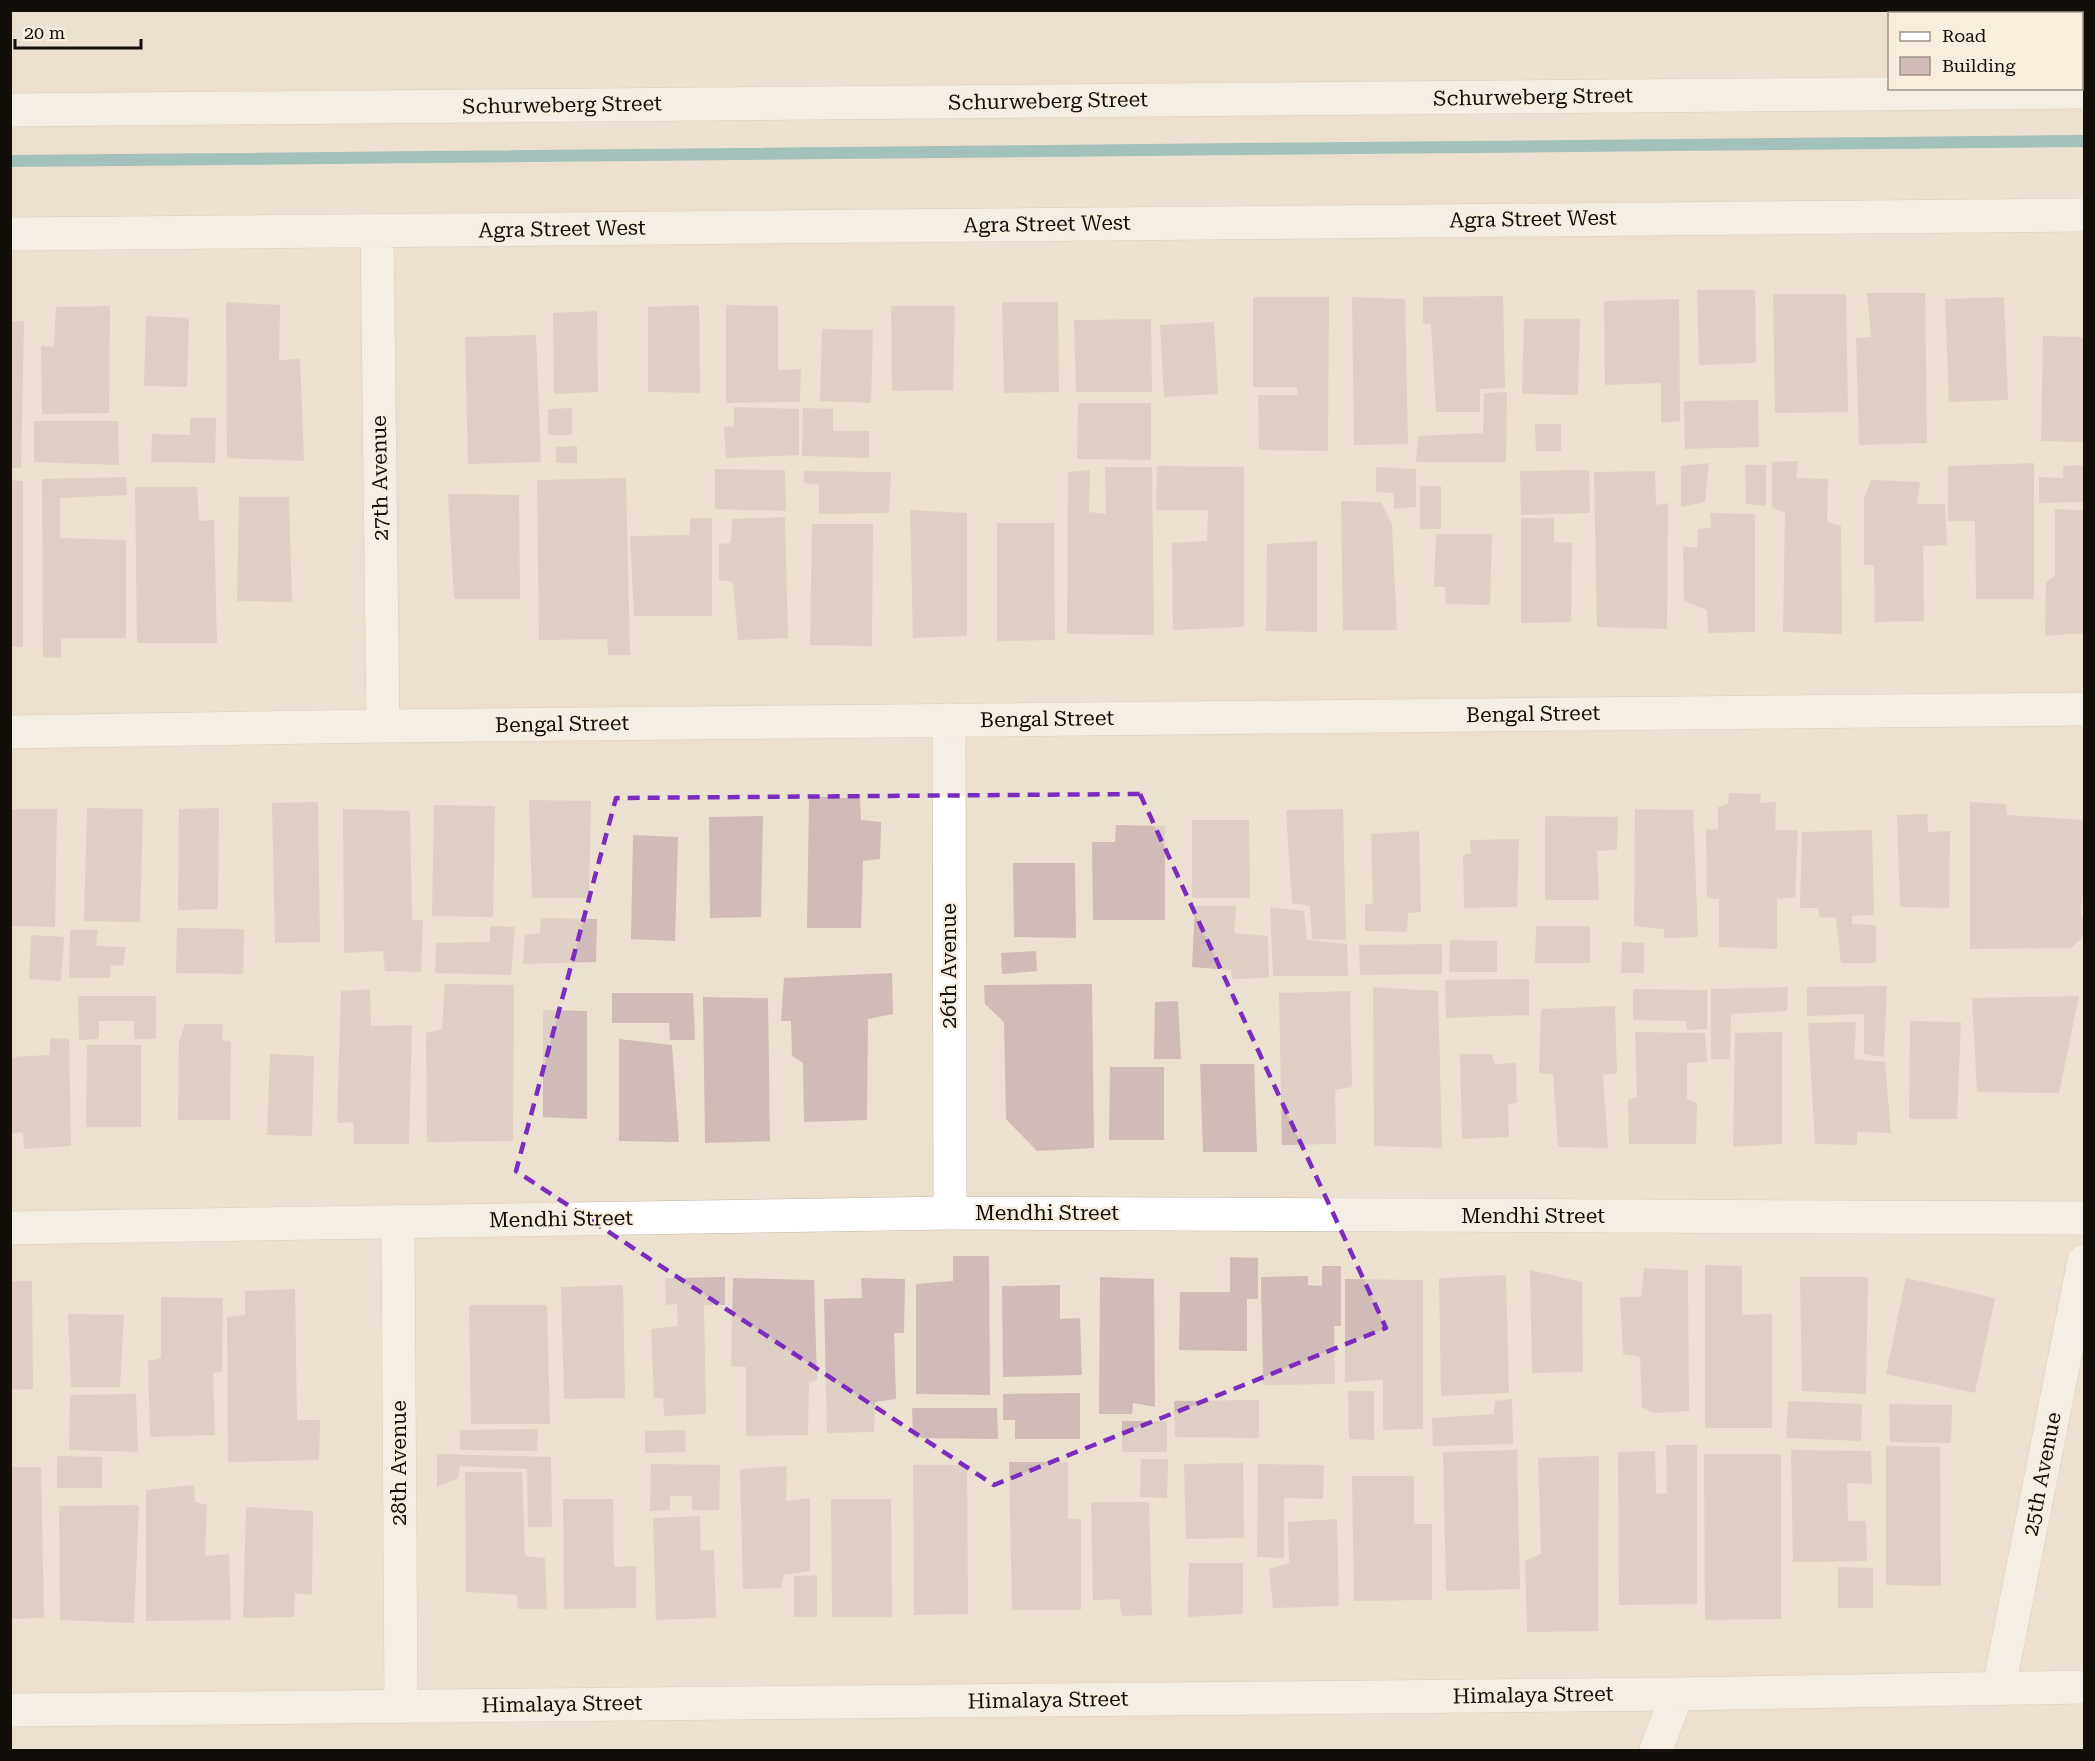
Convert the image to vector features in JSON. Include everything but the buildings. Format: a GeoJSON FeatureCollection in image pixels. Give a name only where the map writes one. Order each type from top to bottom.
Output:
{"type":"FeatureCollection","features":[{"type":"Feature","properties":{"kind":"street","name":"Schurweberg Street"},"geometry":{"type":"LineString","coordinates":[[10,110],[2085,92]]}},
{"type":"Feature","properties":{"kind":"street","name":"Agra Street West"},"geometry":{"type":"LineString","coordinates":[[10,234],[2085,214]]}},
{"type":"Feature","properties":{"kind":"street","name":"27th Avenue"},"geometry":{"type":"LineString","coordinates":[[377,231],[383,726]]}},
{"type":"Feature","properties":{"kind":"street","name":"Bengal Street"},"geometry":{"type":"LineString","coordinates":[[10,732],[383,726],[2085,709]]}},
{"type":"Feature","properties":{"kind":"street","name":"26th Avenue"},"geometry":{"type":"LineString","coordinates":[[949,720],[950,1213]]}},
{"type":"Feature","properties":{"kind":"street","name":"Mendhi Street"},"geometry":{"type":"LineString","coordinates":[[10,1228],[950,1213],[2085,1218]]}},
{"type":"Feature","properties":{"kind":"street","name":"28th Avenue"},"geometry":{"type":"LineString","coordinates":[[398,1221],[401,1706]]}},
{"type":"Feature","properties":{"kind":"street","name":"25th Avenue"},"geometry":{"type":"LineString","coordinates":[[2000,1687],[2085,1262]]}},
{"type":"Feature","properties":{"kind":"street","name":"Himalaya Street"},"geometry":{"type":"LineString","coordinates":[[10,1710],[1677,1694],[2085,1687]]}},
{"type":"Feature","properties":{"kind":"street"},"geometry":{"type":"LineString","coordinates":[[1656,1750],[1677,1694]]}},
{"type":"Feature","properties":{"kind":"highlighted area"},"geometry":{"type":"Polygon","coordinates":[[[1140,794],[1386,1328],[994,1485],[516,1171],[616,798],[1140,794]]]}},
{"type":"Feature","properties":{"kind":"waterway"},"geometry":{"type":"LineString","coordinates":[[10,161],[2084,141]]}}]}
